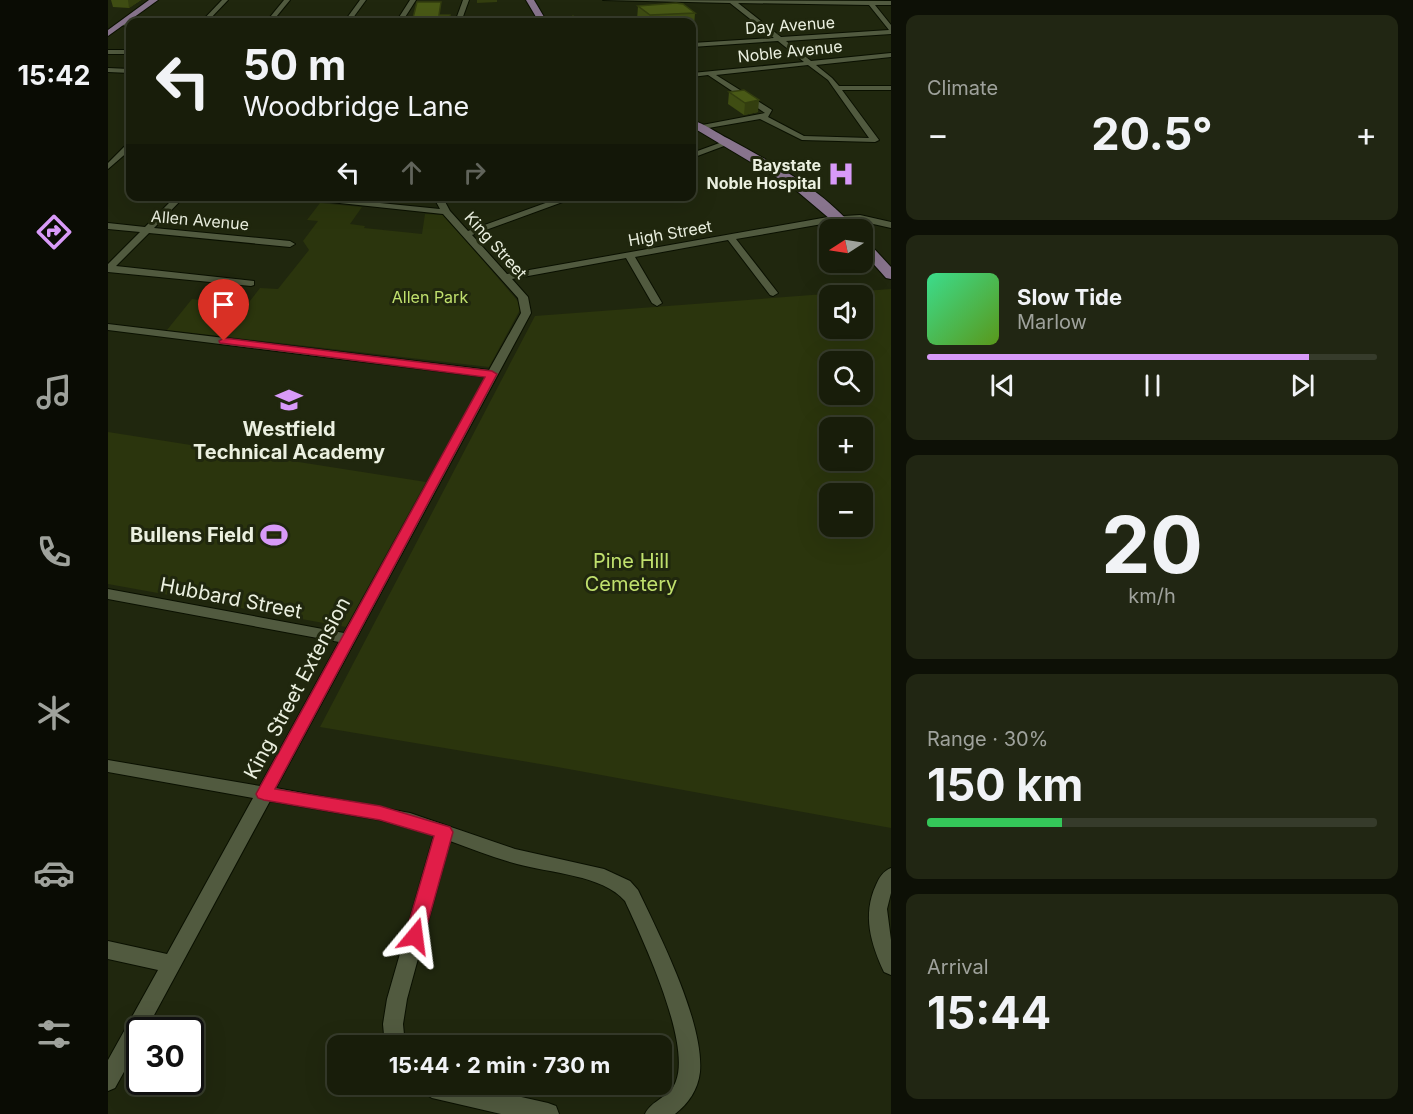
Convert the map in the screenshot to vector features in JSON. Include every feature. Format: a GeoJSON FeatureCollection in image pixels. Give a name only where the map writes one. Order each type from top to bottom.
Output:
{"type":"FeatureCollection","features":[{"type":"Feature","properties":{"kind":"main road"},"geometry":{"type":"LineString","coordinates":[[133,18],[154,0]]}},
{"type":"Feature","properties":{"kind":"main road"},"geometry":{"type":"LineString","coordinates":[[530,0],[541,18]]}},
{"type":"Feature","properties":{"kind":"main road"},"geometry":{"type":"LineString","coordinates":[[539,0],[550,18]]}},
{"type":"Feature","properties":{"kind":"main road"},"geometry":{"type":"LineString","coordinates":[[537,12],[547,12]]}},
{"type":"Feature","properties":{"kind":"main road"},"geometry":{"type":"LineString","coordinates":[[108,34],[126,24]]}},
{"type":"Feature","properties":{"kind":"main road"},"geometry":{"type":"LineString","coordinates":[[696,126],[786,178],[840,219]]}},
{"type":"Feature","properties":{"kind":"main road"},"geometry":{"type":"LineString","coordinates":[[873,255],[891,275]]}},
{"type":"Feature","properties":{"kind":"street"},"geometry":{"type":"LineString","coordinates":[[208,18],[225,0]]}},
{"type":"Feature","properties":{"kind":"street"},"geometry":{"type":"LineString","coordinates":[[272,18],[287,0]]}},
{"type":"Feature","properties":{"kind":"street"},"geometry":{"type":"LineString","coordinates":[[350,18],[363,0]]}},
{"type":"Feature","properties":{"kind":"street"},"geometry":{"type":"LineString","coordinates":[[402,18],[413,0]]}},
{"type":"Feature","properties":{"kind":"street"},"geometry":{"type":"LineString","coordinates":[[459,18],[466,0]]}},
{"type":"Feature","properties":{"kind":"street"},"geometry":{"type":"LineString","coordinates":[[606,0],[891,3]]}},
{"type":"Feature","properties":{"kind":"street"},"geometry":{"type":"LineString","coordinates":[[731,1],[830,79],[875,140],[797,137],[761,116]]}},
{"type":"Feature","properties":{"kind":"street"},"geometry":{"type":"LineString","coordinates":[[869,1],[891,30]]}},
{"type":"Feature","properties":{"kind":"street","name":"Day Avenue"},"geometry":{"type":"LineString","coordinates":[[696,45],[891,30]]}},
{"type":"Feature","properties":{"kind":"street"},"geometry":{"type":"LineString","coordinates":[[108,52],[126,52]]}},
{"type":"Feature","properties":{"kind":"street","name":"Noble Avenue"},"geometry":{"type":"LineString","coordinates":[[696,75],[891,55]]}},
{"type":"Feature","properties":{"kind":"street"},"geometry":{"type":"LineString","coordinates":[[108,70],[126,71]]}},
{"type":"Feature","properties":{"kind":"street"},"geometry":{"type":"LineString","coordinates":[[696,126],[761,116],[769,112],[709,73]]}},
{"type":"Feature","properties":{"kind":"street"},"geometry":{"type":"LineString","coordinates":[[837,88],[891,88]]}},
{"type":"Feature","properties":{"kind":"street"},"geometry":{"type":"LineString","coordinates":[[696,155],[728,144]]}},
{"type":"Feature","properties":{"kind":"street"},"geometry":{"type":"LineString","coordinates":[[108,155],[126,156]]}},
{"type":"Feature","properties":{"kind":"street"},"geometry":{"type":"LineString","coordinates":[[108,167],[126,156]]}},
{"type":"Feature","properties":{"kind":"street"},"geometry":{"type":"LineString","coordinates":[[108,268],[176,201]]}},
{"type":"Feature","properties":{"kind":"street"},"geometry":{"type":"LineString","coordinates":[[329,201],[446,212]]}},
{"type":"Feature","properties":{"kind":"street","name":"King Street"},"geometry":{"type":"LineString","coordinates":[[440,201],[446,212],[506,277],[525,302],[525,316]]}},
{"type":"Feature","properties":{"kind":"street"},"geometry":{"type":"LineString","coordinates":[[467,234],[561,201]]}},
{"type":"Feature","properties":{"kind":"street","name":"High Street"},"geometry":{"type":"LineString","coordinates":[[506,277],[819,222]]}},
{"type":"Feature","properties":{"kind":"street","name":"High Street"},"geometry":{"type":"LineString","coordinates":[[873,222],[891,225]]}},
{"type":"Feature","properties":{"kind":"street","name":"Allen Avenue"},"geometry":{"type":"LineString","coordinates":[[108,226],[290,243]]}},
{"type":"Feature","properties":{"kind":"street"},"geometry":{"type":"LineString","coordinates":[[730,237],[773,293]]}},
{"type":"Feature","properties":{"kind":"street"},"geometry":{"type":"LineString","coordinates":[[629,255],[657,303]]}},
{"type":"Feature","properties":{"kind":"street"},"geometry":{"type":"LineString","coordinates":[[108,268],[251,283]]}},
{"type":"Feature","properties":{"kind":"street","name":"King Street Extension"},"geometry":{"type":"LineString","coordinates":[[108,1082],[525,316]]}},
{"type":"Feature","properties":{"kind":"street"},"geometry":{"type":"LineString","coordinates":[[108,327],[492,374]]}},
{"type":"Feature","properties":{"kind":"street","name":"Hubbard Street"},"geometry":{"type":"LineString","coordinates":[[108,594],[348,639]]}},
{"type":"Feature","properties":{"kind":"street"},"geometry":{"type":"LineString","coordinates":[[108,766],[380,813],[515,856],[604,877],[624,887],[632,896],[681,1016],[690,1050],[690,1071],[685,1090],[656,1114]]}},
{"type":"Feature","properties":{"kind":"street"},"geometry":{"type":"LineString","coordinates":[[394,1035],[393,1024],[397,999],[444,832]]}},
{"type":"Feature","properties":{"kind":"street"},"geometry":{"type":"LineString","coordinates":[[891,876],[878,904],[877,920],[891,966]]}},
{"type":"Feature","properties":{"kind":"street"},"geometry":{"type":"LineString","coordinates":[[108,950],[172,964]]}},
{"type":"Feature","properties":{"kind":"street"},"geometry":{"type":"LineString","coordinates":[[463,1095],[548,1114]]}},
{"type":"Feature","properties":{"kind":"green space","name":"Allen Park"},"geometry":{"type":"Polygon","coordinates":[[[320,203],[362,207],[350,224],[365,226],[364,228],[422,234],[425,214],[444,215],[522,306],[489,367],[167,330],[192,299],[246,306],[260,288],[278,289],[309,250],[303,241],[318,221],[307,220],[320,203]]]}},
{"type":"Feature","properties":{"kind":"green space","name":"Pine Hill Cemetery"},"geometry":{"type":"Polygon","coordinates":[[[891,289],[891,828],[552,766],[320,727],[535,316],[819,294],[819,339],[873,339],[873,290],[891,289]]]}},
{"type":"Feature","properties":{"kind":"green space"},"geometry":{"type":"Polygon","coordinates":[[[108,432],[426,482],[346,627],[108,584],[108,432]]]}},
{"type":"Feature","properties":{"kind":"building"},"geometry":{"type":"Polygon","coordinates":[[[417,2],[441,2],[439,15],[450,15],[450,18],[413,18],[417,2]]]}},
{"type":"Feature","properties":{"kind":"building"},"geometry":{"type":"Polygon","coordinates":[[[683,4],[695,13],[650,15],[638,6],[683,4]]]}},
{"type":"Feature","properties":{"kind":"building"},"geometry":{"type":"Polygon","coordinates":[[[744,90],[759,100],[745,103],[729,92],[744,90]]]}},
{"type":"Feature","properties":{"kind":"place","name":"Baystate Noble Hospital"},"geometry":{"type":"Point","coordinates":[841,174]}},
{"type":"Feature","properties":{"kind":"place","name":"Westfield Technical Academy"},"geometry":{"type":"Point","coordinates":[289,400]}},
{"type":"Feature","properties":{"kind":"place","name":"Bullens Field"},"geometry":{"type":"Point","coordinates":[274,535]}},
{"type":"Feature","properties":{"kind":"route"},"geometry":{"type":"LineString","coordinates":[[224,341],[492,374],[264,794],[380,813],[410,820],[444,832],[415,936]]}}]}
